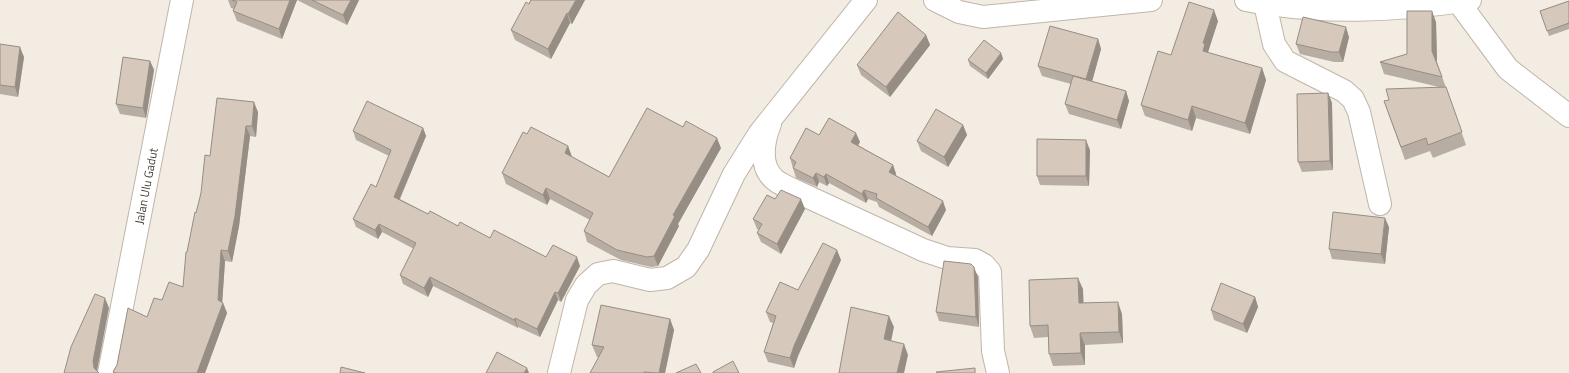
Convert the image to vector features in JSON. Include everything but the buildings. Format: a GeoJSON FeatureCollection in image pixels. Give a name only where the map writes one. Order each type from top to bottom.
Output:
{"type":"FeatureCollection","features":[{"type":"Feature","properties":{"kind":"street","name":"Jalan Ulu Gadut"},"geometry":{"type":"LineString","coordinates":[[109,373],[182,0]]}},
{"type":"Feature","properties":{"kind":"street"},"geometry":{"type":"LineString","coordinates":[[558,373],[577,300],[586,285],[598,274],[613,271],[650,280],[667,278],[686,267],[698,250],[745,154],[775,112],[866,0]]}},
{"type":"Feature","properties":{"kind":"street"},"geometry":{"type":"LineString","coordinates":[[935,0],[959,12],[983,17],[1151,0]]}},
{"type":"Feature","properties":{"kind":"street"},"geometry":{"type":"LineString","coordinates":[[1256,2],[1310,9],[1367,11],[1462,1],[1508,69],[1569,116]]}},
{"type":"Feature","properties":{"kind":"street"},"geometry":{"type":"LineString","coordinates":[[1256,2],[1274,44],[1285,61],[1344,91],[1353,99],[1359,112],[1380,204]]}},
{"type":"Feature","properties":{"kind":"street"},"geometry":{"type":"LineString","coordinates":[[775,112],[766,133],[763,149],[765,166],[773,179],[791,189],[923,250],[947,258],[975,260],[984,265],[990,272],[993,351],[998,373]]}}]}
